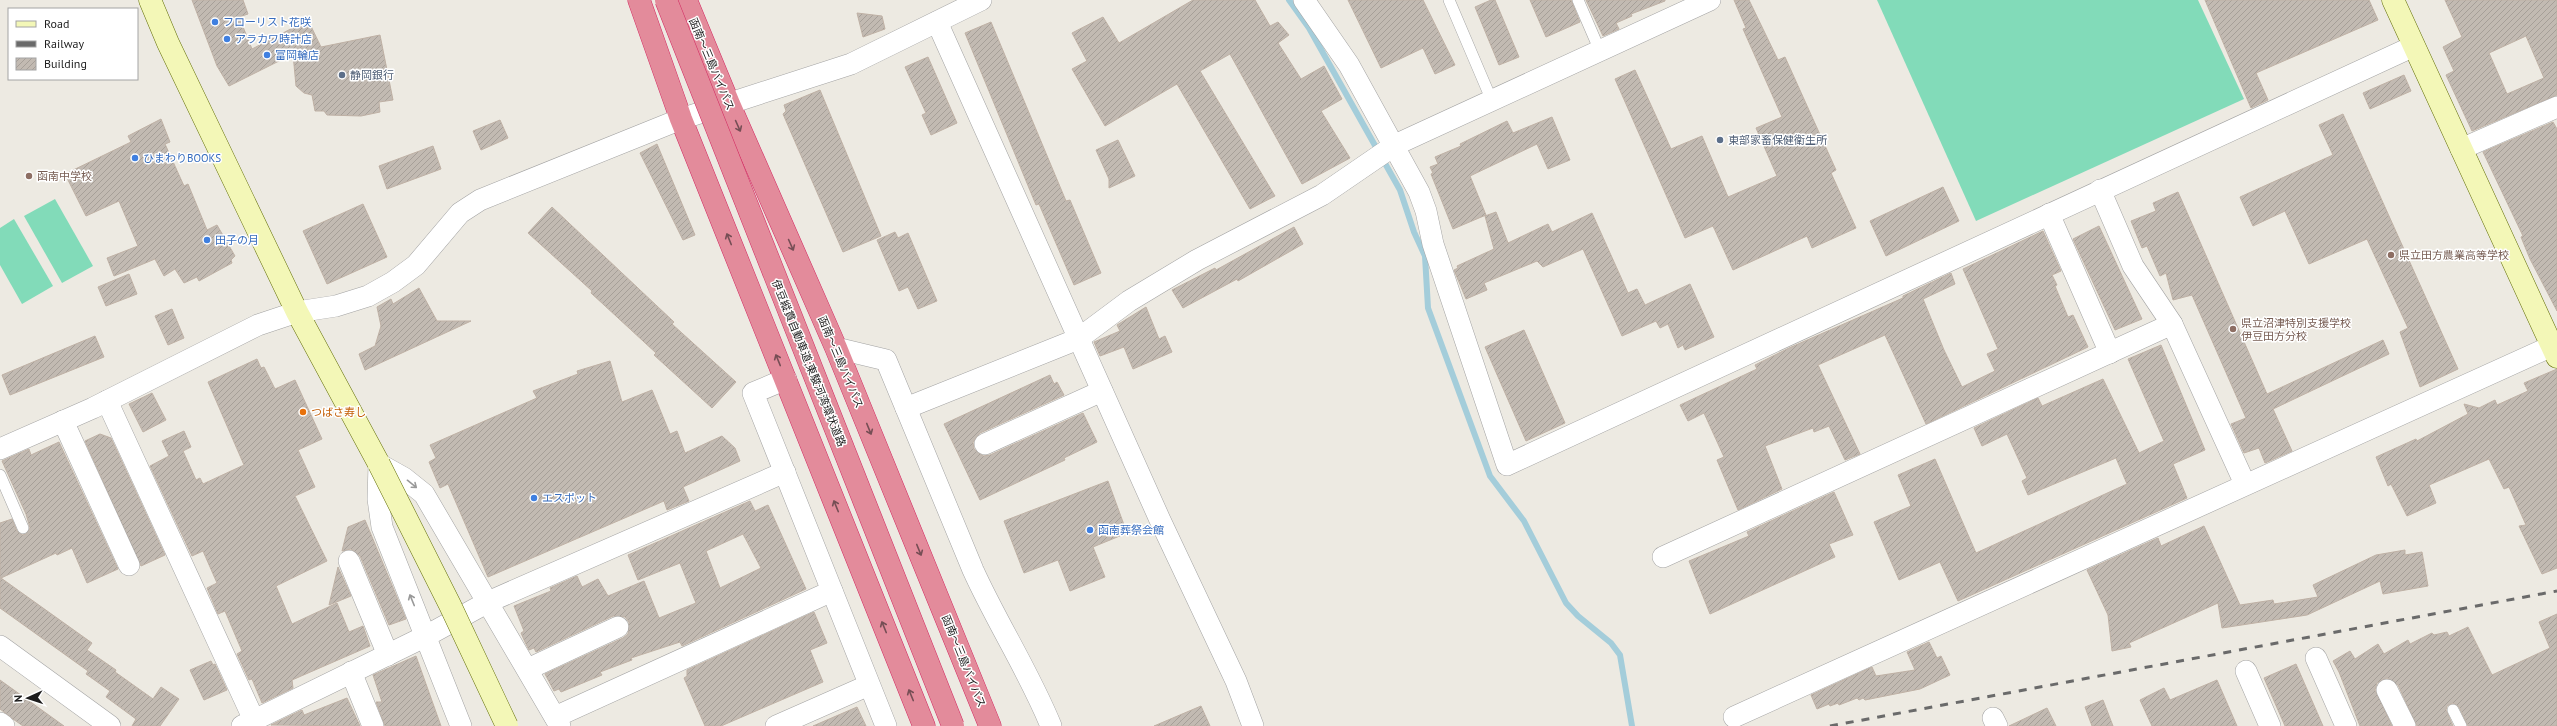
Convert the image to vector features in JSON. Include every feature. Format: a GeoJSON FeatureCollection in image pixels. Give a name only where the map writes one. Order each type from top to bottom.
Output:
{"type":"FeatureCollection","features":[{"type":"Feature","properties":{"kind":"highway"},"geometry":{"type":"LineString","coordinates":[[639,0],[681,119],[924,726]]}},
{"type":"Feature","properties":{"kind":"highway","name":"伊豆縦貫自動車道;東駿河湾環状道路"},"geometry":{"type":"LineString","coordinates":[[666,0],[953,726]]}},
{"type":"Feature","properties":{"kind":"highway","name":"函南～三島バイパス"},"geometry":{"type":"LineString","coordinates":[[686,0],[728,104],[836,348],[990,726]]}},
{"type":"Feature","properties":{"kind":"street"},"geometry":{"type":"LineString","coordinates":[[150,0],[168,43],[297,312],[379,464],[506,726]]}},
{"type":"Feature","properties":{"kind":"street"},"geometry":{"type":"LineString","coordinates":[[0,449],[107,401],[258,325],[297,312],[343,304],[368,296],[393,282],[416,265],[470,205],[681,119],[851,64],[981,0]]}},
{"type":"Feature","properties":{"kind":"street"},"geometry":{"type":"LineString","coordinates":[[1304,0],[1348,65],[1395,145],[1419,192],[1426,211],[1433,244],[1507,465],[2414,46]]}},
{"type":"Feature","properties":{"kind":"street"},"geometry":{"type":"LineString","coordinates":[[1734,717],[2245,484],[2555,351],[2393,0]]}},
{"type":"Feature","properties":{"kind":"street"},"geometry":{"type":"LineString","coordinates":[[906,408],[1078,339],[1129,301],[1176,272],[1253,229],[1322,195],[1395,145],[1492,101],[1698,3]]}},
{"type":"Feature","properties":{"kind":"street"},"geometry":{"type":"LineString","coordinates":[[937,22],[1160,520],[1236,681],[1253,726]]}},
{"type":"Feature","properties":{"kind":"street"},"geometry":{"type":"LineString","coordinates":[[2461,149],[2557,107]]}},
{"type":"Feature","properties":{"kind":"street"},"geometry":{"type":"LineString","coordinates":[[2100,190],[2133,266],[2172,324],[2245,484]]}},
{"type":"Feature","properties":{"kind":"street"},"geometry":{"type":"LineString","coordinates":[[2049,214],[2110,352]]}},
{"type":"Feature","properties":{"kind":"street"},"geometry":{"type":"LineString","coordinates":[[1663,557],[2172,324]]}},
{"type":"Feature","properties":{"kind":"street"},"geometry":{"type":"LineString","coordinates":[[836,348],[886,360],[988,603],[1032,680],[1051,726]]}},
{"type":"Feature","properties":{"kind":"street"},"geometry":{"type":"LineString","coordinates":[[786,380],[753,392],[886,726]]}},
{"type":"Feature","properties":{"kind":"street"},"geometry":{"type":"LineString","coordinates":[[985,444],[1102,391]]}},
{"type":"Feature","properties":{"kind":"street"},"geometry":{"type":"LineString","coordinates":[[107,401],[248,723],[426,636],[488,602],[785,472]]}},
{"type":"Feature","properties":{"kind":"street"},"geometry":{"type":"LineString","coordinates":[[63,421],[129,565]]}},
{"type":"Feature","properties":{"kind":"street"},"geometry":{"type":"LineString","coordinates":[[379,464],[404,478],[424,494],[558,722],[832,591]]}},
{"type":"Feature","properties":{"kind":"street"},"geometry":{"type":"LineString","coordinates":[[379,464],[378,498],[382,527],[461,726]]}},
{"type":"Feature","properties":{"kind":"street"},"geometry":{"type":"LineString","coordinates":[[349,561],[388,655]]}},
{"type":"Feature","properties":{"kind":"street"},"geometry":{"type":"LineString","coordinates":[[528,669],[618,627]]}},
{"type":"Feature","properties":{"kind":"street"},"geometry":{"type":"LineString","coordinates":[[0,646],[110,726]]}},
{"type":"Feature","properties":{"kind":"street"},"geometry":{"type":"LineString","coordinates":[[2316,658],[2346,726]]}},
{"type":"Feature","properties":{"kind":"street"},"geometry":{"type":"LineString","coordinates":[[2246,671],[2270,726]]}},
{"type":"Feature","properties":{"kind":"street"},"geometry":{"type":"LineString","coordinates":[[352,672],[373,726]]}},
{"type":"Feature","properties":{"kind":"street"},"geometry":{"type":"LineString","coordinates":[[776,726],[869,685]]}},
{"type":"Feature","properties":{"kind":"street"},"geometry":{"type":"LineString","coordinates":[[2387,690],[2405,726]]}},
{"type":"Feature","properties":{"kind":"street"},"geometry":{"type":"LineString","coordinates":[[0,723],[4,726]]}},
{"type":"Feature","properties":{"kind":"lane"},"geometry":{"type":"LineString","coordinates":[[1449,0],[1492,101]]}},
{"type":"Feature","properties":{"kind":"lane"},"geometry":{"type":"LineString","coordinates":[[1578,0],[1600,50]]}},
{"type":"Feature","properties":{"kind":"lane"},"geometry":{"type":"LineString","coordinates":[[0,475],[23,528]]}},
{"type":"Feature","properties":{"kind":"lane"},"geometry":{"type":"LineString","coordinates":[[2453,710],[2461,726]]}},
{"type":"Feature","properties":{"kind":"green space"},"geometry":{"type":"Polygon","coordinates":[[[1877,0],[2198,0],[2244,99],[1976,221],[1877,0]]]}},
{"type":"Feature","properties":{"kind":"green space"},"geometry":{"type":"Polygon","coordinates":[[[55,199],[93,266],[62,283],[24,216],[55,199]]]}},
{"type":"Feature","properties":{"kind":"green space"},"geometry":{"type":"Polygon","coordinates":[[[14,219],[53,286],[22,304],[0,265],[0,228],[14,219]]]}},
{"type":"Feature","properties":{"kind":"building"},"geometry":{"type":"Polygon","coordinates":[[[192,0],[243,0],[248,14],[239,17],[252,49],[308,20],[321,47],[380,35],[393,100],[379,102],[380,112],[361,116],[327,115],[324,111],[315,111],[312,95],[304,93],[296,86],[293,54],[229,86],[217,66],[192,0]]]}},
{"type":"Feature","properties":{"kind":"building"},"geometry":{"type":"Polygon","coordinates":[[[1193,0],[1255,0],[1270,26],[1278,22],[1289,35],[1278,43],[1301,79],[1324,66],[1342,99],[1321,111],[1350,158],[1302,184],[1230,54],[1200,71],[1275,196],[1250,209],[1177,84],[1105,126],[1072,69],[1087,61],[1072,33],[1103,17],[1119,43],[1193,0]]]}},
{"type":"Feature","properties":{"kind":"building"},"geometry":{"type":"Polygon","coordinates":[[[1348,0],[1423,0],[1455,65],[1435,74],[1423,48],[1381,68],[1348,0]]]}},
{"type":"Feature","properties":{"kind":"building"},"geometry":{"type":"Polygon","coordinates":[[[1491,0],[1495,0],[1519,57],[1499,65],[1475,7],[1491,0]]]}},
{"type":"Feature","properties":{"kind":"building"},"geometry":{"type":"Polygon","coordinates":[[[1530,0],[1571,0],[1580,22],[1546,37],[1530,0]]]}},
{"type":"Feature","properties":{"kind":"building"},"geometry":{"type":"Polygon","coordinates":[[[1586,0],[1665,1],[1631,14],[1632,16],[1616,23],[1619,29],[1603,36],[1586,0]]]}},
{"type":"Feature","properties":{"kind":"building"},"geometry":{"type":"Polygon","coordinates":[[[1734,0],[1749,0],[1778,60],[1785,57],[1836,170],[1831,173],[1856,228],[1812,248],[1807,236],[1733,270],[1713,226],[1685,238],[1615,79],[1635,70],[1671,149],[1702,136],[1728,197],[1777,176],[1756,128],[1782,117],[1743,29],[1746,28],[1734,0]]]}},
{"type":"Feature","properties":{"kind":"building"},"geometry":{"type":"Polygon","coordinates":[[[2205,0],[2369,0],[2378,20],[2256,73],[2268,100],[2251,108],[2205,0]]]}},
{"type":"Feature","properties":{"kind":"building"},"geometry":{"type":"Polygon","coordinates":[[[2445,0],[2557,0],[2557,95],[2472,131],[2446,75],[2454,71],[2443,47],[2462,37],[2445,0]],[[2526,36],[2489,53],[2507,94],[2544,78],[2526,36]]]}},
{"type":"Feature","properties":{"kind":"building"},"geometry":{"type":"Polygon","coordinates":[[[857,13],[882,16],[885,29],[863,37],[857,13]]]}},
{"type":"Feature","properties":{"kind":"building"},"geometry":{"type":"Polygon","coordinates":[[[991,22],[1066,201],[1070,200],[1101,273],[1074,285],[1039,204],[1036,205],[965,33],[991,22]]]}},
{"type":"Feature","properties":{"kind":"building"},"geometry":{"type":"Polygon","coordinates":[[[928,57],[957,123],[931,135],[922,115],[926,113],[905,67],[928,57]]]}},
{"type":"Feature","properties":{"kind":"building"},"geometry":{"type":"Polygon","coordinates":[[[2404,75],[2411,91],[2370,109],[2363,93],[2404,75]]]}},
{"type":"Feature","properties":{"kind":"building"},"geometry":{"type":"Polygon","coordinates":[[[820,90],[881,236],[843,252],[783,114],[786,111],[784,105],[820,90]]]}},
{"type":"Feature","properties":{"kind":"building"},"geometry":{"type":"Polygon","coordinates":[[[2343,114],[2458,369],[2420,387],[2400,332],[2408,328],[2367,239],[2309,264],[2285,211],[2253,226],[2240,197],[2333,155],[2319,125],[2343,114]]]}},
{"type":"Feature","properties":{"kind":"building"},"geometry":{"type":"Polygon","coordinates":[[[1552,117],[1570,160],[1548,169],[1537,144],[1470,176],[1486,215],[1453,229],[1431,174],[1433,173],[1430,167],[1438,164],[1435,157],[1461,146],[1460,144],[1507,121],[1513,133],[1552,117]]]}},
{"type":"Feature","properties":{"kind":"building"},"geometry":{"type":"Polygon","coordinates":[[[161,119],[170,142],[165,144],[184,186],[188,184],[207,230],[217,225],[235,256],[231,260],[232,263],[199,281],[197,277],[184,283],[175,269],[164,276],[155,259],[114,276],[107,258],[138,246],[119,201],[86,216],[65,174],[131,142],[128,136],[161,119]]]}},
{"type":"Feature","properties":{"kind":"building"},"geometry":{"type":"Polygon","coordinates":[[[500,120],[508,138],[481,150],[473,131],[500,120]]]}},
{"type":"Feature","properties":{"kind":"building"},"geometry":{"type":"Polygon","coordinates":[[[2553,122],[2557,129],[2557,311],[2530,259],[2521,237],[2523,236],[2483,152],[2553,122]]]}},
{"type":"Feature","properties":{"kind":"building"},"geometry":{"type":"Polygon","coordinates":[[[1118,140],[1135,176],[1109,188],[1109,179],[1096,150],[1118,140]]]}},
{"type":"Feature","properties":{"kind":"building"},"geometry":{"type":"Polygon","coordinates":[[[657,144],[695,235],[683,240],[640,153],[657,144]]]}},
{"type":"Feature","properties":{"kind":"building"},"geometry":{"type":"Polygon","coordinates":[[[433,146],[441,169],[387,189],[379,166],[433,146]]]}},
{"type":"Feature","properties":{"kind":"building"},"geometry":{"type":"Polygon","coordinates":[[[1943,187],[1959,221],[1886,256],[1870,221],[1943,187]]]}},
{"type":"Feature","properties":{"kind":"building"},"geometry":{"type":"Polygon","coordinates":[[[2178,192],[2267,394],[2383,340],[2389,354],[2273,409],[2292,451],[2265,463],[2259,448],[2244,453],[2231,424],[2246,418],[2192,295],[2173,300],[2166,273],[2160,276],[2147,246],[2142,248],[2131,221],[2156,211],[2153,203],[2178,192]]]}},
{"type":"Feature","properties":{"kind":"building"},"geometry":{"type":"Polygon","coordinates":[[[363,204],[387,257],[327,284],[303,231],[363,204]]]}},
{"type":"Feature","properties":{"kind":"building"},"geometry":{"type":"Polygon","coordinates":[[[552,207],[674,322],[672,324],[736,382],[712,408],[654,355],[656,353],[591,293],[592,291],[528,233],[552,207]]]}},
{"type":"Feature","properties":{"kind":"building"},"geometry":{"type":"Polygon","coordinates":[[[1496,212],[1508,243],[1548,224],[1552,232],[1592,213],[1628,293],[1637,289],[1645,305],[1690,284],[1714,337],[1685,350],[1683,345],[1678,348],[1668,324],[1660,328],[1656,321],[1622,336],[1583,249],[1543,267],[1537,261],[1484,283],[1487,290],[1466,299],[1454,270],[1458,268],[1457,266],[1494,249],[1485,216],[1496,212]]]}},
{"type":"Feature","properties":{"kind":"building"},"geometry":{"type":"Polygon","coordinates":[[[2099,226],[2142,319],[2115,330],[2073,239],[2099,226]]]}},
{"type":"Feature","properties":{"kind":"building"},"geometry":{"type":"Polygon","coordinates":[[[1294,227],[1303,244],[1238,281],[1237,279],[1183,308],[1172,290],[1215,268],[1216,270],[1294,227]]]}},
{"type":"Feature","properties":{"kind":"building"},"geometry":{"type":"Polygon","coordinates":[[[2043,231],[2061,271],[2052,275],[2057,285],[2055,286],[2068,317],[2073,315],[2088,347],[1926,424],[1885,335],[1818,365],[1860,454],[1845,460],[1829,426],[1814,432],[1813,428],[1765,446],[1782,489],[1738,510],[1717,460],[1724,457],[1704,413],[1688,421],[1680,405],[1757,369],[1755,365],[1789,348],[1903,298],[1903,296],[1951,273],[1955,284],[1923,299],[1944,350],[1962,387],[1995,371],[1987,354],[1998,349],[1963,269],[2043,231]]]}},
{"type":"Feature","properties":{"kind":"building"},"geometry":{"type":"Polygon","coordinates":[[[895,232],[898,238],[908,233],[937,301],[918,309],[908,287],[899,291],[877,240],[895,232]]]}},
{"type":"Feature","properties":{"kind":"building"},"geometry":{"type":"Polygon","coordinates":[[[129,274],[137,294],[106,306],[98,287],[129,274]]]}},
{"type":"Feature","properties":{"kind":"building"},"geometry":{"type":"Polygon","coordinates":[[[419,288],[437,321],[471,321],[365,370],[359,354],[375,346],[381,326],[377,307],[391,299],[393,304],[419,288]]]}},
{"type":"Feature","properties":{"kind":"building"},"geometry":{"type":"Polygon","coordinates":[[[1146,307],[1159,339],[1165,336],[1172,352],[1133,369],[1124,347],[1100,356],[1094,342],[1120,331],[1117,325],[1146,307]]]}},
{"type":"Feature","properties":{"kind":"building"},"geometry":{"type":"Polygon","coordinates":[[[172,309],[184,338],[168,345],[155,316],[172,309]]]}},
{"type":"Feature","properties":{"kind":"building"},"geometry":{"type":"Polygon","coordinates":[[[1524,330],[1565,423],[1526,441],[1485,347],[1524,330]]]}},
{"type":"Feature","properties":{"kind":"building"},"geometry":{"type":"Polygon","coordinates":[[[95,336],[104,357],[10,395],[2,375],[95,336]]]}},
{"type":"Feature","properties":{"kind":"building"},"geometry":{"type":"Polygon","coordinates":[[[2161,345],[2205,450],[2173,464],[2187,498],[1958,601],[1940,562],[1899,580],[1874,522],[1911,506],[1898,475],[1935,459],[1976,553],[2127,484],[2116,458],[2028,495],[2022,481],[2027,478],[2007,434],[1982,446],[1974,428],[2038,398],[2042,406],[2103,379],[2139,453],[2164,441],[2128,359],[2161,345]]]}},
{"type":"Feature","properties":{"kind":"building"},"geometry":{"type":"Polygon","coordinates":[[[257,359],[261,368],[264,367],[275,389],[295,380],[322,439],[298,450],[315,487],[295,496],[327,561],[276,586],[292,624],[337,603],[349,632],[363,626],[370,646],[292,680],[293,688],[262,703],[252,679],[249,680],[237,654],[242,651],[225,611],[218,614],[207,588],[217,583],[203,551],[192,556],[150,466],[169,456],[162,441],[184,431],[191,447],[183,451],[196,480],[200,478],[203,484],[244,465],[208,382],[257,359]]]}},
{"type":"Feature","properties":{"kind":"building"},"geometry":{"type":"Polygon","coordinates":[[[610,361],[622,402],[652,390],[670,434],[677,431],[685,453],[722,436],[735,448],[740,461],[683,487],[689,501],[667,510],[664,501],[488,577],[448,484],[440,488],[429,462],[436,458],[430,445],[537,398],[533,391],[578,374],[577,371],[610,361]]]}},
{"type":"Feature","properties":{"kind":"building"},"geometry":{"type":"Polygon","coordinates":[[[2557,369],[2557,568],[2542,574],[2519,526],[2526,525],[2509,487],[2504,489],[2489,459],[2429,485],[2436,503],[2407,516],[2391,484],[2388,486],[2376,457],[2416,439],[2417,441],[2468,414],[2464,404],[2479,408],[2495,400],[2497,405],[2528,391],[2524,383],[2557,369]]]}},
{"type":"Feature","properties":{"kind":"building"},"geometry":{"type":"Polygon","coordinates":[[[1050,375],[1054,384],[1057,382],[1064,395],[980,433],[973,442],[974,449],[983,456],[990,455],[1083,413],[1097,442],[1064,458],[1065,460],[980,500],[944,424],[1050,375]]]}},
{"type":"Feature","properties":{"kind":"building"},"geometry":{"type":"Polygon","coordinates":[[[152,393],[166,420],[143,432],[129,404],[152,393]]]}},
{"type":"Feature","properties":{"kind":"building"},"geometry":{"type":"Polygon","coordinates":[[[100,434],[111,438],[165,555],[141,566],[85,441],[100,434]]]}},
{"type":"Feature","properties":{"kind":"building"},"geometry":{"type":"Polygon","coordinates":[[[59,442],[118,569],[87,583],[72,548],[57,555],[56,553],[1,578],[92,643],[87,650],[116,670],[115,672],[153,699],[161,687],[179,699],[160,726],[132,726],[136,719],[106,697],[110,691],[86,674],[88,671],[0,608],[0,523],[12,519],[17,531],[22,535],[26,534],[30,528],[26,514],[2,461],[29,449],[31,455],[59,442]]]}},
{"type":"Feature","properties":{"kind":"building"},"geometry":{"type":"Polygon","coordinates":[[[1108,481],[1127,533],[1093,547],[1105,577],[1070,591],[1058,560],[1024,573],[1004,521],[1108,481]]]}},
{"type":"Feature","properties":{"kind":"building"},"geometry":{"type":"Polygon","coordinates":[[[1834,492],[1853,535],[1829,544],[1835,557],[1710,614],[1689,561],[1749,536],[1747,532],[1834,492]]]}},
{"type":"Feature","properties":{"kind":"building"},"geometry":{"type":"Polygon","coordinates":[[[750,501],[755,511],[768,505],[806,589],[682,646],[680,642],[631,658],[632,660],[600,672],[602,675],[561,692],[559,689],[554,691],[545,674],[623,638],[628,634],[629,622],[625,617],[613,616],[536,652],[534,648],[529,650],[525,642],[521,633],[524,631],[514,606],[551,591],[550,588],[577,576],[582,587],[598,579],[608,596],[644,581],[659,618],[696,603],[680,563],[638,580],[628,555],[750,501]],[[743,534],[706,551],[720,588],[761,568],[743,534]]]}},
{"type":"Feature","properties":{"kind":"building"},"geometry":{"type":"Polygon","coordinates":[[[365,520],[406,619],[389,625],[360,556],[351,549],[342,551],[348,527],[365,520]]]}},
{"type":"Feature","properties":{"kind":"building"},"geometry":{"type":"Polygon","coordinates":[[[2204,526],[2240,605],[2273,600],[2274,604],[2318,597],[2313,585],[2376,555],[2405,550],[2405,555],[2422,552],[2428,586],[2383,594],[2380,581],[2307,615],[2222,628],[2218,603],[2129,643],[2131,647],[2112,651],[2108,615],[2087,570],[2158,538],[2161,546],[2204,526]]]}},
{"type":"Feature","properties":{"kind":"building"},"geometry":{"type":"Polygon","coordinates":[[[338,567],[351,596],[329,605],[338,567]]]}},
{"type":"Feature","properties":{"kind":"building"},"geometry":{"type":"Polygon","coordinates":[[[814,612],[827,643],[810,650],[823,682],[721,726],[705,726],[684,678],[687,676],[687,670],[814,612]]]}},
{"type":"Feature","properties":{"kind":"building"},"geometry":{"type":"Polygon","coordinates":[[[2557,614],[2557,726],[2468,726],[2459,707],[2453,703],[2447,706],[2446,710],[2453,726],[2417,726],[2398,685],[2387,678],[2377,683],[2375,690],[2392,726],[2360,726],[2339,672],[2333,661],[2350,651],[2355,659],[2378,644],[2384,654],[2408,640],[2410,644],[2432,633],[2434,635],[2447,632],[2449,636],[2468,627],[2492,675],[2550,648],[2539,622],[2557,614]]]}},
{"type":"Feature","properties":{"kind":"building"},"geometry":{"type":"Polygon","coordinates":[[[1929,642],[1937,658],[1941,656],[1950,675],[1920,689],[1865,700],[1863,698],[1859,700],[1857,698],[1839,705],[1838,703],[1830,706],[1829,704],[1817,709],[1811,695],[1872,667],[1876,676],[1915,670],[1907,652],[1929,642]]]}},
{"type":"Feature","properties":{"kind":"building"},"geometry":{"type":"Polygon","coordinates":[[[416,656],[441,726],[385,726],[376,702],[382,702],[373,675],[416,656]]]}},
{"type":"Feature","properties":{"kind":"building"},"geometry":{"type":"Polygon","coordinates":[[[211,661],[213,665],[215,664],[227,690],[204,700],[190,670],[211,661]]]}},
{"type":"Feature","properties":{"kind":"building"},"geometry":{"type":"Polygon","coordinates":[[[2296,664],[2323,726],[2285,726],[2264,678],[2296,664]]]}},
{"type":"Feature","properties":{"kind":"building"},"geometry":{"type":"Polygon","coordinates":[[[0,680],[64,726],[23,726],[13,719],[0,709],[0,680]]]}},
{"type":"Feature","properties":{"kind":"building"},"geometry":{"type":"Polygon","coordinates":[[[2217,680],[2237,726],[2152,726],[2140,700],[2164,688],[2170,700],[2217,680]]]}},
{"type":"Feature","properties":{"kind":"building"},"geometry":{"type":"Polygon","coordinates":[[[347,698],[360,726],[271,725],[302,710],[304,715],[347,698]]]}},
{"type":"Feature","properties":{"kind":"building"},"geometry":{"type":"Polygon","coordinates":[[[2103,700],[2113,726],[2092,726],[2085,707],[2103,700]]]}},
{"type":"Feature","properties":{"kind":"building"},"geometry":{"type":"Polygon","coordinates":[[[1201,706],[1210,726],[1154,726],[1201,706]]]}},
{"type":"Feature","properties":{"kind":"building"},"geometry":{"type":"Polygon","coordinates":[[[857,707],[866,726],[813,726],[857,707]]]}},
{"type":"Feature","properties":{"kind":"building"},"geometry":{"type":"Polygon","coordinates":[[[2047,708],[2056,726],[2009,726],[2047,708]]]}},
{"type":"Feature","properties":{"kind":"waterway"},"geometry":{"type":"LineString","coordinates":[[1289,0],[1309,28],[1400,190],[1414,232],[1425,256],[1428,308],[1490,476],[1524,521],[1566,603],[1578,616],[1611,643],[1620,655],[1632,726]]}},
{"type":"Feature","properties":{"kind":"railway"},"geometry":{"type":"LineString","coordinates":[[1830,726],[2557,591]]}},
{"type":"Feature","properties":{"kind":"place","name":"フローリスト花咲"},"geometry":{"type":"Point","coordinates":[215,22]}},
{"type":"Feature","properties":{"kind":"place","name":"アラカワ時計店"},"geometry":{"type":"Point","coordinates":[227,39]}},
{"type":"Feature","properties":{"kind":"place","name":"富岡輪店"},"geometry":{"type":"Point","coordinates":[267,55]}},
{"type":"Feature","properties":{"kind":"place","name":"静岡銀行"},"geometry":{"type":"Point","coordinates":[342,75]}},
{"type":"Feature","properties":{"kind":"place","name":"東部家畜保健衛生所"},"geometry":{"type":"Point","coordinates":[1720,140]}},
{"type":"Feature","properties":{"kind":"place","name":"ひまわりBOOKS"},"geometry":{"type":"Point","coordinates":[135,158]}},
{"type":"Feature","properties":{"kind":"place","name":"函南中学校"},"geometry":{"type":"Point","coordinates":[29,176]}},
{"type":"Feature","properties":{"kind":"place","name":"田子の月"},"geometry":{"type":"Point","coordinates":[207,240]}},
{"type":"Feature","properties":{"kind":"place","name":"県立田方農業高等学校"},"geometry":{"type":"Point","coordinates":[2391,255]}},
{"type":"Feature","properties":{"kind":"place","name":"県立沼津特別支援学校 伊豆田方分校"},"geometry":{"type":"Point","coordinates":[2233,329]}},
{"type":"Feature","properties":{"kind":"place","name":"つばさ寿し"},"geometry":{"type":"Point","coordinates":[303,412]}},
{"type":"Feature","properties":{"kind":"place","name":"エスポット"},"geometry":{"type":"Point","coordinates":[534,498]}},
{"type":"Feature","properties":{"kind":"place","name":"函南葬祭会館"},"geometry":{"type":"Point","coordinates":[1090,530]}}]}
